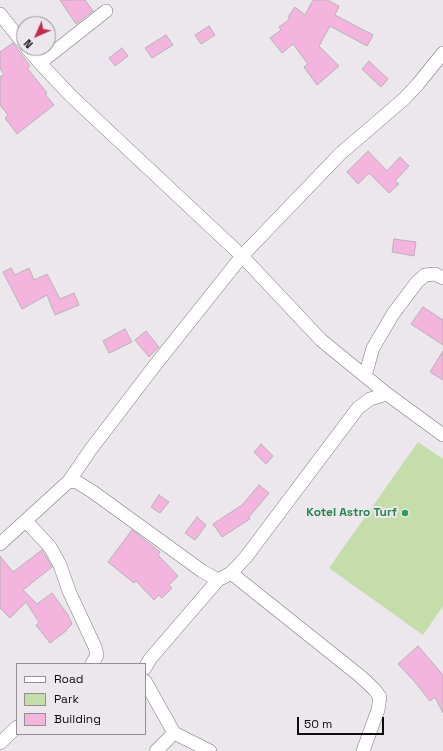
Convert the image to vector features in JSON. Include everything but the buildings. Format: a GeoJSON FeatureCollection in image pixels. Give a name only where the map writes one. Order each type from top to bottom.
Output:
{"type":"FeatureCollection","features":[{"type":"Feature","properties":{"kind":"street"},"geometry":{"type":"LineString","coordinates":[[40,63],[106,11]]}},
{"type":"Feature","properties":{"kind":"street"},"geometry":{"type":"LineString","coordinates":[[0,14],[16,34]]}},
{"type":"Feature","properties":{"kind":"street"},"geometry":{"type":"LineString","coordinates":[[0,544],[69,481],[90,449],[242,256],[340,154],[404,99],[443,53]]}},
{"type":"Feature","properties":{"kind":"street"},"geometry":{"type":"LineString","coordinates":[[34,56],[70,95],[242,256],[321,340],[387,394],[443,435]]}},
{"type":"Feature","properties":{"kind":"street"},"geometry":{"type":"LineString","coordinates":[[365,376],[373,348],[393,314],[416,282],[425,275],[435,274],[443,278]]}},
{"type":"Feature","properties":{"kind":"street"},"geometry":{"type":"LineString","coordinates":[[146,666],[150,659],[218,580],[231,573],[246,557],[358,408],[370,399],[387,394]]}},
{"type":"Feature","properties":{"kind":"street"},"geometry":{"type":"LineString","coordinates":[[69,481],[77,482],[93,492],[202,571],[218,580]]}},
{"type":"Feature","properties":{"kind":"street"},"geometry":{"type":"LineString","coordinates":[[26,521],[50,547],[60,565],[69,591],[95,647],[97,655],[93,663]]}},
{"type":"Feature","properties":{"kind":"street"},"geometry":{"type":"LineString","coordinates":[[231,573],[360,676],[380,697],[378,710],[363,751]]}},
{"type":"Feature","properties":{"kind":"street"},"geometry":{"type":"LineString","coordinates":[[146,684],[174,733],[210,751]]}},
{"type":"Feature","properties":{"kind":"street"},"geometry":{"type":"LineString","coordinates":[[0,743],[16,728]]}},
{"type":"Feature","properties":{"kind":"street"},"geometry":{"type":"LineString","coordinates":[[156,751],[174,733]]}},
{"type":"Feature","properties":{"kind":"green space","name":"Kotei Astro Turf"},"geometry":{"type":"Polygon","coordinates":[[[418,442],[443,459],[443,606],[423,635],[329,568],[418,442]]]}},
{"type":"Feature","properties":{"kind":"place","name":"Kotei Astro Turf"},"geometry":{"type":"Point","coordinates":[405,513]}}]}
